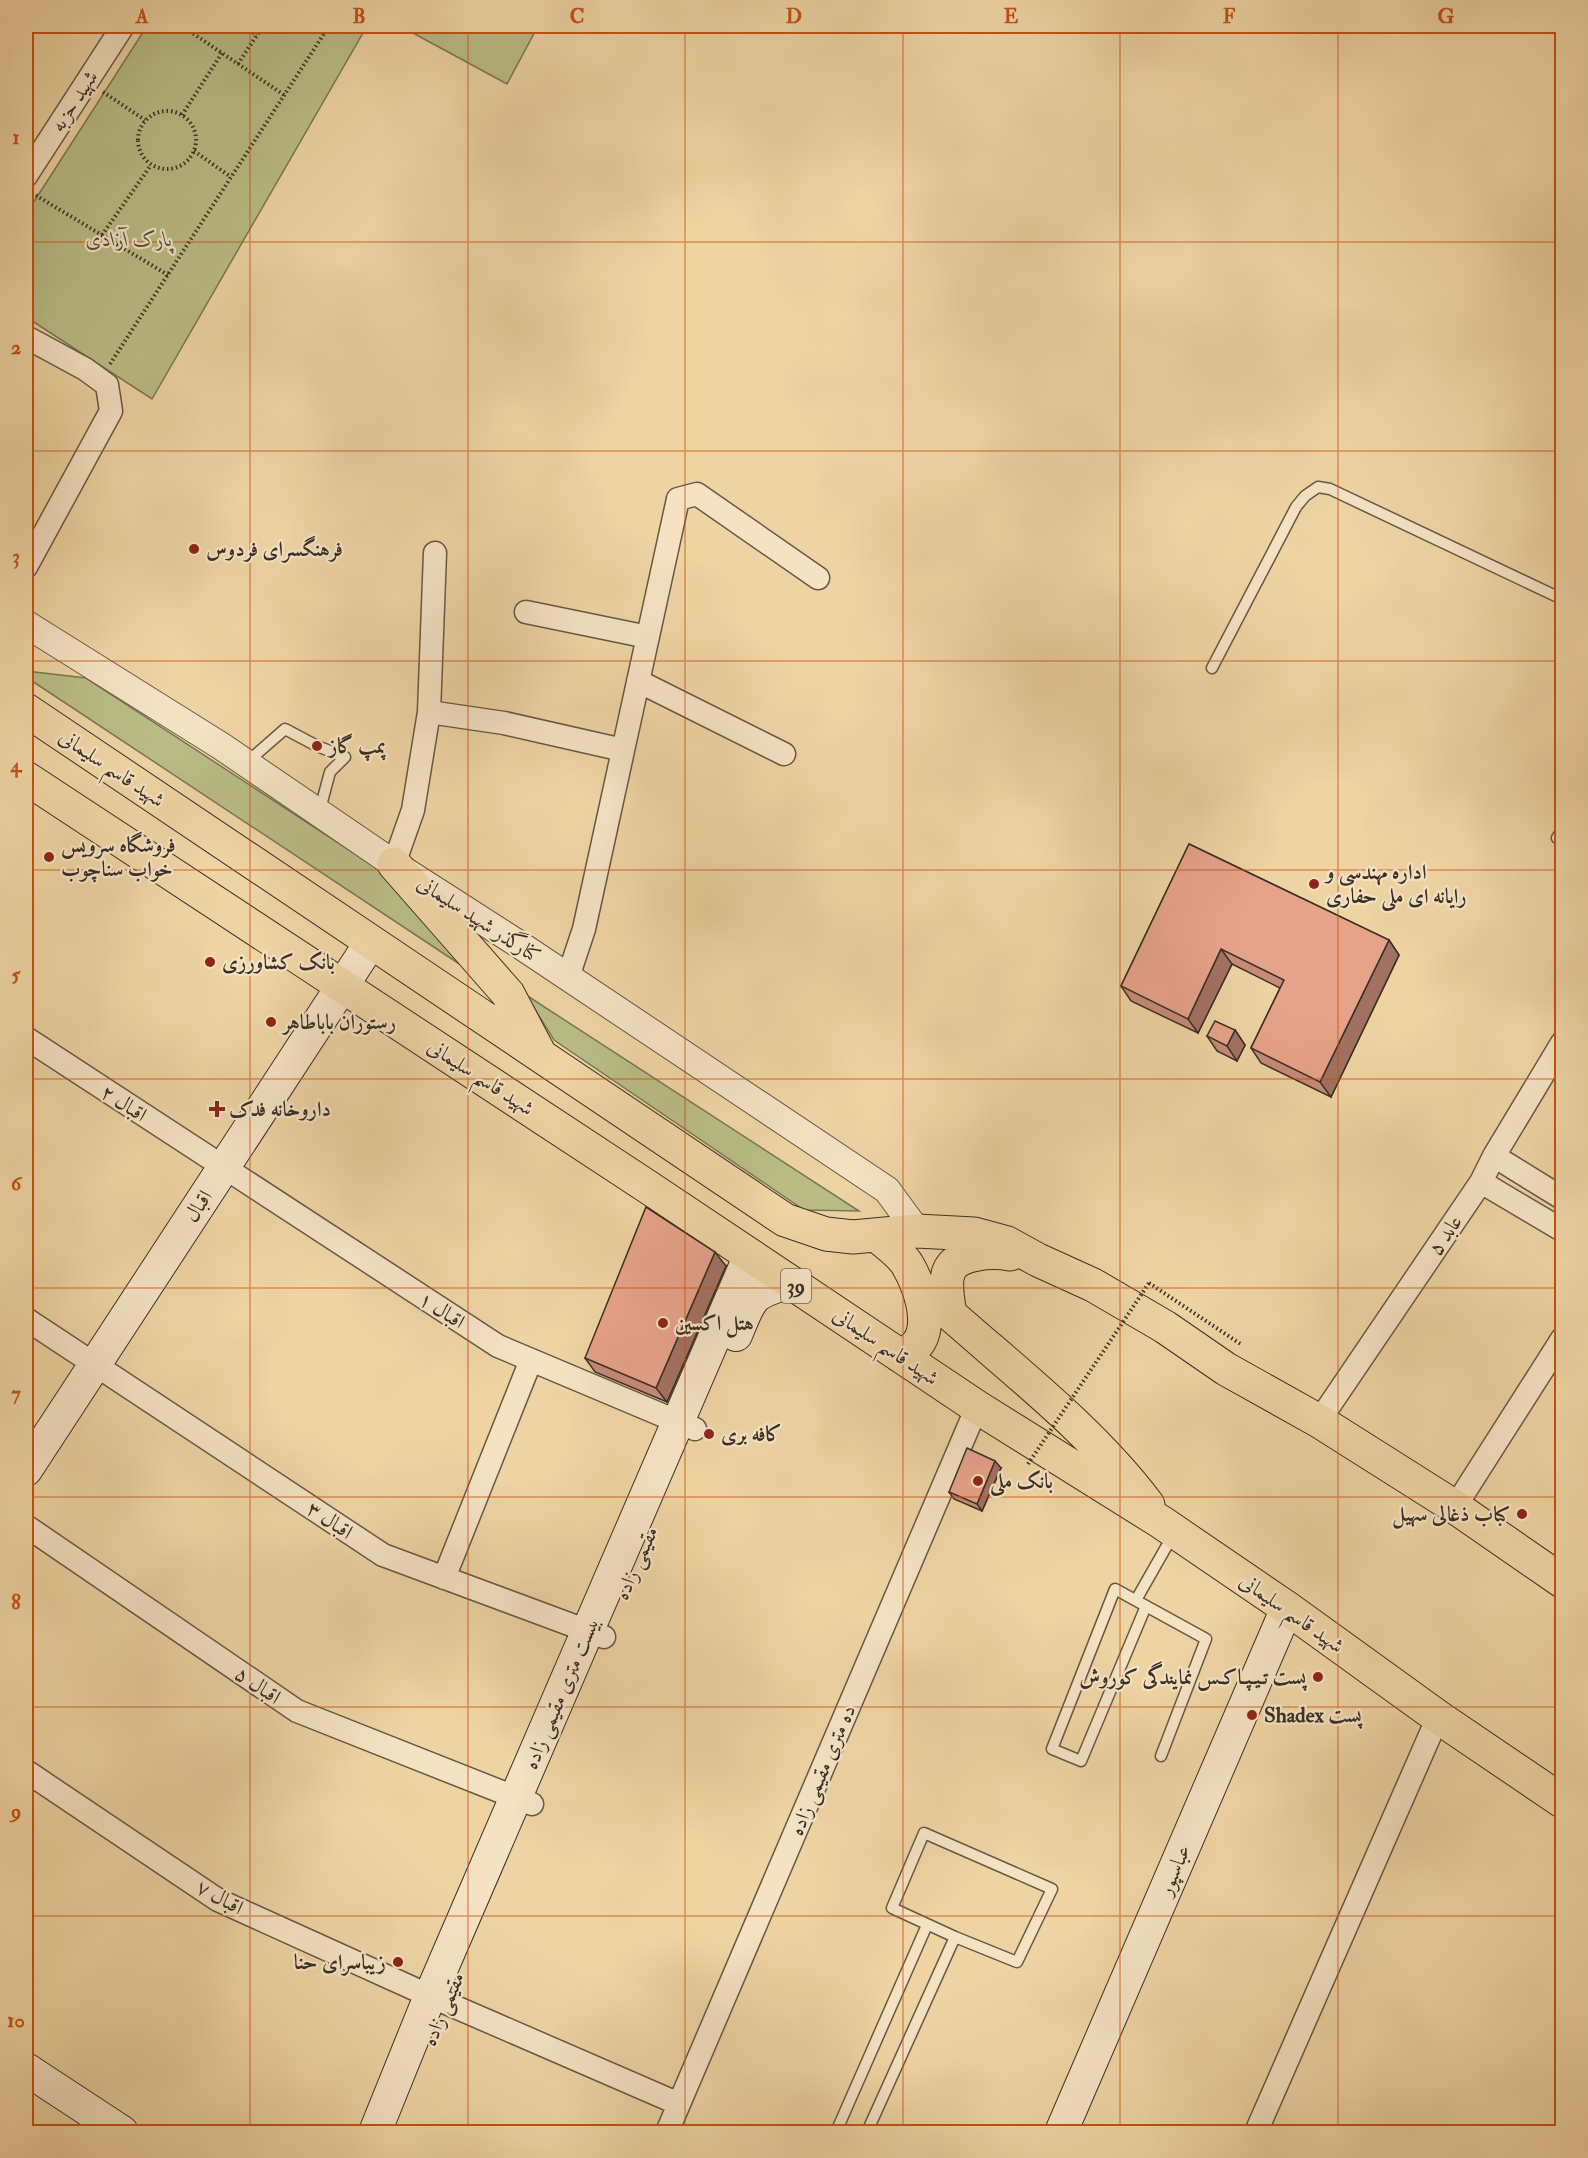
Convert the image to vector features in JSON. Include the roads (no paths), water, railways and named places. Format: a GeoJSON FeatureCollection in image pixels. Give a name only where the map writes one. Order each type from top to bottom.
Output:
{"type":"FeatureCollection","features":[{"type":"Feature","properties":{"kind":"highway","name":"شهید قاسم سلیمانی"},"geometry":{"type":"LineString","coordinates":[[26,710],[785,1220],[826,1234],[853,1237],[917,1231],[974,1234],[1007,1243],[1093,1285],[1165,1327],[1226,1369],[1318,1422],[1455,1507],[1563,1581]]}},
{"type":"Feature","properties":{"kind":"highway","name":"شهید قاسم سلیمانی"},"geometry":{"type":"LineString","coordinates":[[26,778],[977,1407],[1168,1527],[1287,1608],[1438,1717],[1563,1801]]}},
{"type":"Feature","properties":{"kind":"highway"},"geometry":{"type":"LineString","coordinates":[[394,864],[508,994],[540,1056]]}},
{"type":"Feature","properties":{"kind":"highway"},"geometry":{"type":"LineString","coordinates":[[876,1235],[905,1261],[920,1289],[924,1306],[922,1338],[909,1353],[899,1355]]}},
{"type":"Feature","properties":{"kind":"highway"},"geometry":{"type":"LineString","coordinates":[[1038,1260],[1003,1252],[974,1254],[959,1261],[949,1271],[947,1293],[950,1314],[1096,1443],[1168,1527]]}},
{"type":"Feature","properties":{"kind":"main road","name":"اقبال"},"geometry":{"type":"LineString","coordinates":[[26,1470],[371,942]]}},
{"type":"Feature","properties":{"kind":"main road","name":"بیست متری مقیمی زاده"},"geometry":{"type":"LineString","coordinates":[[375,2133],[437,1999],[686,1425],[750,1255]]}},
{"type":"Feature","properties":{"kind":"main road"},"geometry":{"type":"LineString","coordinates":[[686,1425],[751,1300],[764,1290],[791,1282]]}},
{"type":"Feature","properties":{"kind":"main road","name":"عباسپور"},"geometry":{"type":"LineString","coordinates":[[1061,2133],[1287,1608]]}},
{"type":"Feature","properties":{"kind":"main road","name":"مقیمی زاده"},"geometry":{"type":"LineString","coordinates":[[393,2133],[437,1999]]}},
{"type":"Feature","properties":{"kind":"main road"},"geometry":{"type":"LineString","coordinates":[[26,2069],[122,2133]]}},
{"type":"Feature","properties":{"kind":"street","name":"شهید حزبه"},"geometry":{"type":"LineString","coordinates":[[26,176],[123,26]]}},
{"type":"Feature","properties":{"kind":"street"},"geometry":{"type":"LineString","coordinates":[[26,337],[85,369],[107,386],[111,411],[26,567]]}},
{"type":"Feature","properties":{"kind":"street"},"geometry":{"type":"LineString","coordinates":[[568,977],[584,929],[678,499],[698,494],[818,578]]}},
{"type":"Feature","properties":{"kind":"street"},"geometry":{"type":"LineString","coordinates":[[394,864],[413,810],[429,712],[435,553]]}},
{"type":"Feature","properties":{"kind":"street"},"geometry":{"type":"LineString","coordinates":[[526,612],[648,637]]}},
{"type":"Feature","properties":{"kind":"street","name":"کنارگذر شهید سلیمانی"},"geometry":{"type":"LineString","coordinates":[[26,624],[246,763],[394,864],[887,1190],[917,1231]]}},
{"type":"Feature","properties":{"kind":"street"},"geometry":{"type":"LineString","coordinates":[[638,681],[784,754]]}},
{"type":"Feature","properties":{"kind":"street"},"geometry":{"type":"LineString","coordinates":[[429,712],[504,723],[623,750]]}},
{"type":"Feature","properties":{"kind":"street","name":"اقبال ۲"},"geometry":{"type":"LineString","coordinates":[[26,1038],[223,1168]]}},
{"type":"Feature","properties":{"kind":"street","name":"عابد ۵"},"geometry":{"type":"LineString","coordinates":[[1318,1422],[1481,1182],[1494,1156],[1563,1043]]}},
{"type":"Feature","properties":{"kind":"street"},"geometry":{"type":"LineString","coordinates":[[1494,1156],[1563,1198]]}},
{"type":"Feature","properties":{"kind":"street","name":"اقبال ۱"},"geometry":{"type":"LineString","coordinates":[[223,1168],[498,1346],[686,1425]]}},
{"type":"Feature","properties":{"kind":"street"},"geometry":{"type":"LineString","coordinates":[[1481,1182],[1563,1230]]}},
{"type":"Feature","properties":{"kind":"street","name":"اقبال ۳"},"geometry":{"type":"LineString","coordinates":[[26,1319],[383,1555],[596,1633]]}},
{"type":"Feature","properties":{"kind":"street"},"geometry":{"type":"LineString","coordinates":[[1455,1507],[1563,1339]]}},
{"type":"Feature","properties":{"kind":"street"},"geometry":{"type":"LineString","coordinates":[[444,1578],[531,1360]]}},
{"type":"Feature","properties":{"kind":"street","name":"ده متری مقیمی زاده"},"geometry":{"type":"LineString","coordinates":[[667,2133],[977,1407]]}},
{"type":"Feature","properties":{"kind":"street","name":"اقبال ۵"},"geometry":{"type":"LineString","coordinates":[[26,1526],[297,1711],[524,1800]]}},
{"type":"Feature","properties":{"kind":"street"},"geometry":{"type":"LineString","coordinates":[[1256,2133],[1438,1717]]}},
{"type":"Feature","properties":{"kind":"street","name":"اقبال ۷"},"geometry":{"type":"LineString","coordinates":[[26,1771],[218,1900],[437,1999],[679,2104]]}},
{"type":"Feature","properties":{"kind":"lane"},"geometry":{"type":"LineString","coordinates":[[1212,668],[1296,507],[1305,496],[1318,487],[1330,489],[1563,598]]}},
{"type":"Feature","properties":{"kind":"lane"},"geometry":{"type":"LineString","coordinates":[[246,763],[285,729],[317,746],[345,757],[330,772],[319,813]]}},
{"type":"Feature","properties":{"kind":"lane"},"geometry":{"type":"LineString","coordinates":[[1136,1600],[1168,1527]]}},
{"type":"Feature","properties":{"kind":"lane"},"geometry":{"type":"LineString","coordinates":[[1146,1606],[1081,1761],[1052,1749],[1115,1589],[1136,1600],[1206,1639],[1161,1756]]}},
{"type":"Feature","properties":{"kind":"lane"},"geometry":{"type":"LineString","coordinates":[[924,1833],[1052,1889],[1017,1962],[955,1937],[892,1908],[924,1833]]}},
{"type":"Feature","properties":{"kind":"lane"},"geometry":{"type":"LineString","coordinates":[[836,2133],[927,1925]]}},
{"type":"Feature","properties":{"kind":"lane"},"geometry":{"type":"LineString","coordinates":[[867,2133],[955,1937]]}},
{"type":"Feature","properties":{"kind":"place","name":"فرهنگسرای فردوس"},"geometry":{"type":"Point","coordinates":[194,549]}},
{"type":"Feature","properties":{"kind":"place","name":"پمپ گاز"},"geometry":{"type":"Point","coordinates":[317,746]}},
{"type":"Feature","properties":{"kind":"place","name":"فروشگاه سرویس خواب سناچوب"},"geometry":{"type":"Point","coordinates":[49,857]}},
{"type":"Feature","properties":{"kind":"place","name":"اداره مهندسی و رایانه ای ملی حفاری"},"geometry":{"type":"Point","coordinates":[1314,884]}},
{"type":"Feature","properties":{"kind":"place","name":"بانک کشاورزی"},"geometry":{"type":"Point","coordinates":[210,962]}},
{"type":"Feature","properties":{"kind":"place","name":"رستوران باباطاهر"},"geometry":{"type":"Point","coordinates":[271,1022]}},
{"type":"Feature","properties":{"kind":"place","name":"داروخانه فدک"},"geometry":{"type":"Point","coordinates":[217,1109]}},
{"type":"Feature","properties":{"kind":"place","name":"هتل اکسین"},"geometry":{"type":"Point","coordinates":[663,1323]}},
{"type":"Feature","properties":{"kind":"place","name":"کافه بری"},"geometry":{"type":"Point","coordinates":[709,1434]}},
{"type":"Feature","properties":{"kind":"place","name":"بانک ملی"},"geometry":{"type":"Point","coordinates":[978,1481]}},
{"type":"Feature","properties":{"kind":"place","name":"کباب ذغالی سهیل"},"geometry":{"type":"Point","coordinates":[1522,1514]}},
{"type":"Feature","properties":{"kind":"place","name":"پست تـیـپـاکـس نمایندگی کوروش"},"geometry":{"type":"Point","coordinates":[1318,1677]}},
{"type":"Feature","properties":{"kind":"place","name":"Shadex پست"},"geometry":{"type":"Point","coordinates":[1252,1715]}},
{"type":"Feature","properties":{"kind":"place","name":"زیباسرای حنا"},"geometry":{"type":"Point","coordinates":[398,1962]}},
{"type":"Feature","properties":{"kind":"park label","name":"پارک آزادی"},"geometry":{"type":"Point","coordinates":[129,239]}}]}
